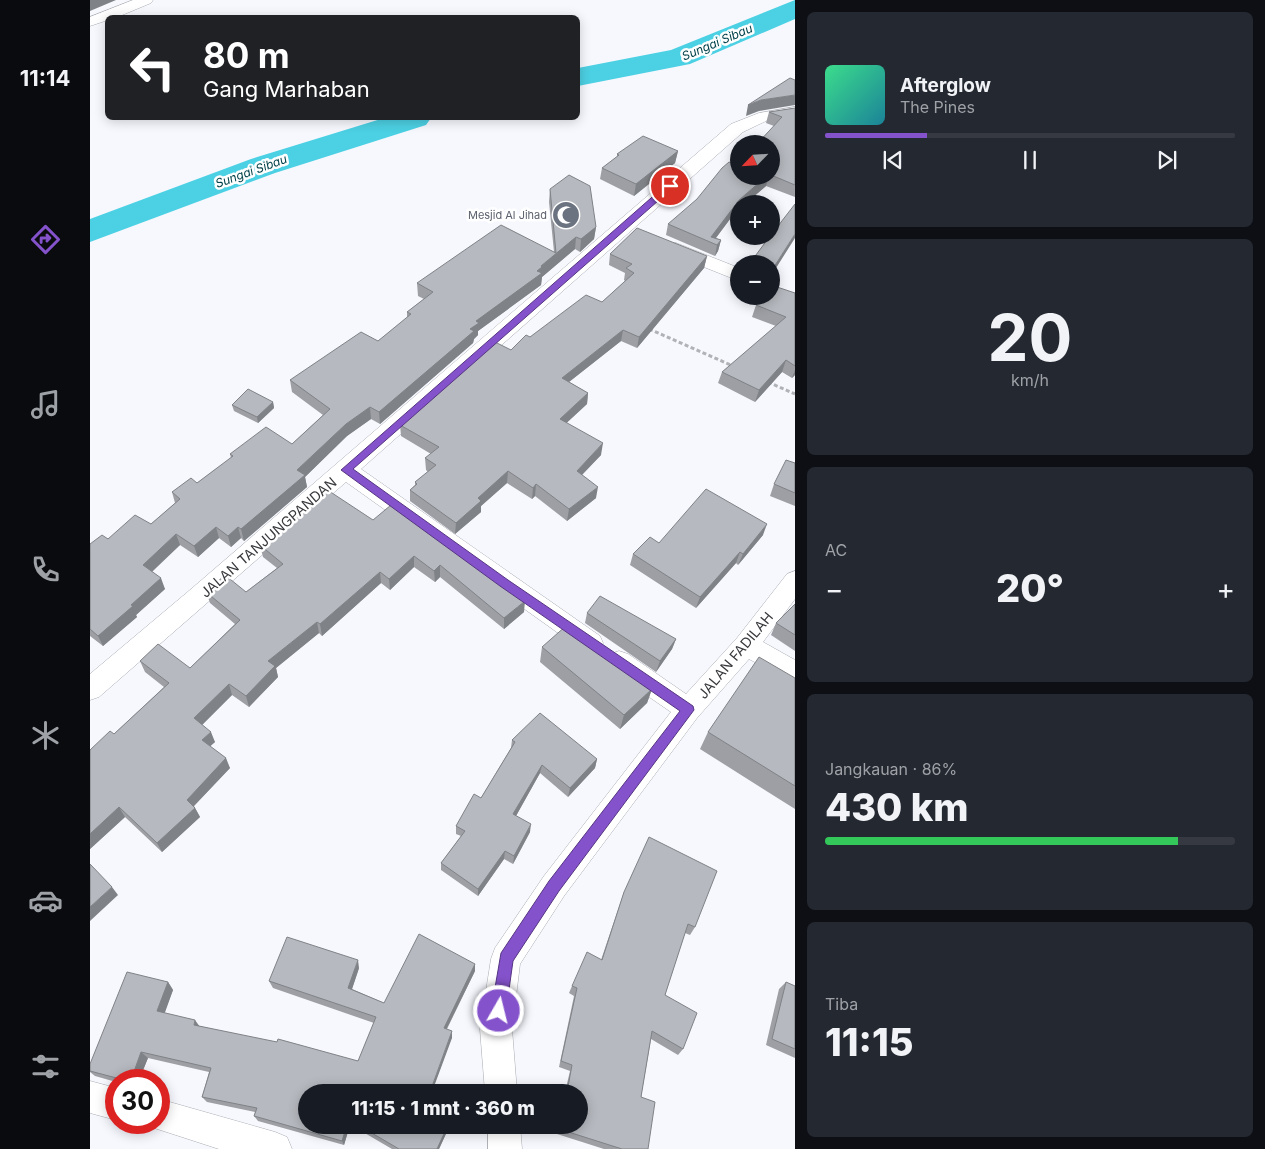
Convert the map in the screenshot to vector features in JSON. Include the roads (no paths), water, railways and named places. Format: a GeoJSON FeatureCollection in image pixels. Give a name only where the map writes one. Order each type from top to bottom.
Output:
{"type":"FeatureCollection","features":[{"type":"Feature","properties":{"kind":"street"},"geometry":{"type":"LineString","coordinates":[[108,15],[146,0]]}},
{"type":"Feature","properties":{"kind":"street"},"geometry":{"type":"LineString","coordinates":[[90,22],[105,16]]}},
{"type":"Feature","properties":{"kind":"street","name":"JALAN TANJUNGPANDAN"},"geometry":{"type":"LineString","coordinates":[[90,689],[346,470],[633,230],[737,128],[766,114],[795,112]]}},
{"type":"Feature","properties":{"kind":"street"},"geometry":{"type":"LineString","coordinates":[[659,241],[730,271]]}},
{"type":"Feature","properties":{"kind":"street"},"geometry":{"type":"LineString","coordinates":[[346,470],[504,583],[688,710]]}},
{"type":"Feature","properties":{"kind":"street","name":"JALAN FADILAH"},"geometry":{"type":"LineString","coordinates":[[500,1084],[496,1028],[506,958],[554,886],[688,710],[746,645],[795,581]]}},
{"type":"Feature","properties":{"kind":"street"},"geometry":{"type":"LineString","coordinates":[[746,645],[795,673]]}},
{"type":"Feature","properties":{"kind":"street"},"geometry":{"type":"LineString","coordinates":[[90,1097],[105,1101]]}},
{"type":"Feature","properties":{"kind":"street"},"geometry":{"type":"LineString","coordinates":[[170,1118],[275,1149]]}},
{"type":"Feature","properties":{"kind":"street"},"geometry":{"type":"LineString","coordinates":[[504,1134],[505,1149]]}},
{"type":"Feature","properties":{"kind":"waterway","name":"Sungai Sibau"},"geometry":{"type":"LineString","coordinates":[[580,77],[679,58],[795,9]]}},
{"type":"Feature","properties":{"kind":"waterway","name":"Sungai Sibau"},"geometry":{"type":"LineString","coordinates":[[90,231],[263,166],[409,120]]}},
{"type":"Feature","properties":{"kind":"place","name":"Mesjid Al Jihad"},"geometry":{"type":"Point","coordinates":[566,215]}}]}
